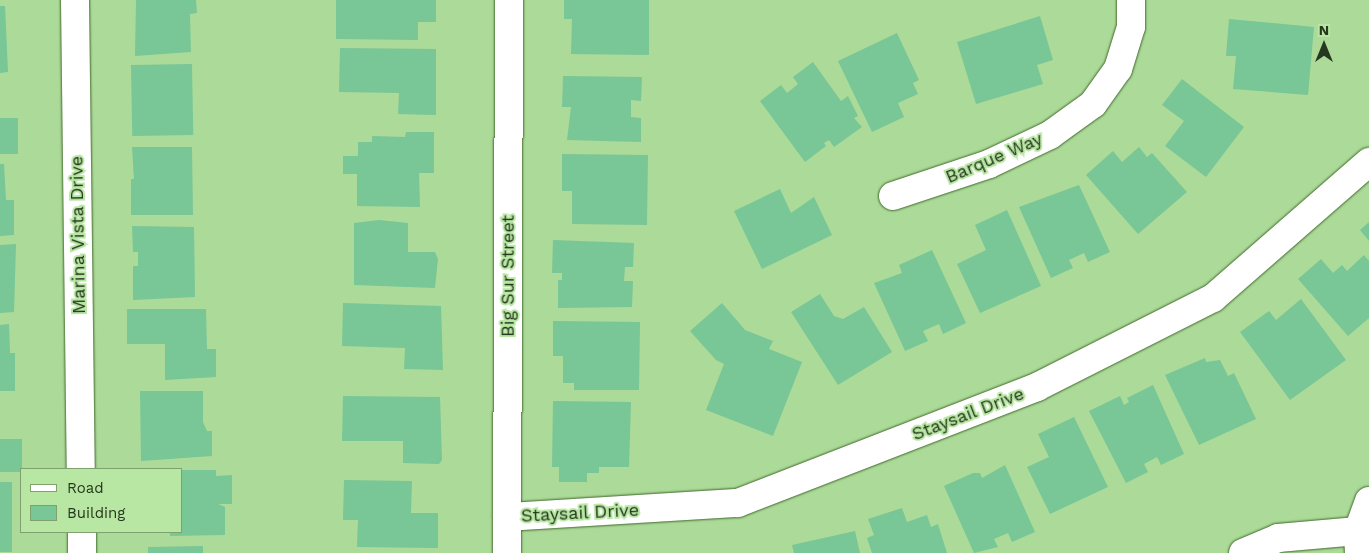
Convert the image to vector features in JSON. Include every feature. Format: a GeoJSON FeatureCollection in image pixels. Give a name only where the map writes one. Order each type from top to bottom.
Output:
{"type":"FeatureCollection","features":[{"type":"Feature","properties":{"kind":"street","name":"Marina Vista Drive"},"geometry":{"type":"LineString","coordinates":[[75,0],[81,468]]}},
{"type":"Feature","properties":{"kind":"street","name":"Big Sur Street"},"geometry":{"type":"LineString","coordinates":[[507,553],[510,0]]}},
{"type":"Feature","properties":{"kind":"street","name":"Barque Way"},"geometry":{"type":"LineString","coordinates":[[893,196],[989,164],[1050,135],[1093,104],[1118,69],[1131,27],[1131,0]]}},
{"type":"Feature","properties":{"kind":"street","name":"Staysail Drive"},"geometry":{"type":"LineString","coordinates":[[507,517],[738,503],[1037,387],[1213,298],[1369,162]]}},
{"type":"Feature","properties":{"kind":"street"},"geometry":{"type":"LineString","coordinates":[[1243,553],[1278,538],[1358,542],[1369,501]]}},
{"type":"Feature","properties":{"kind":"street"},"geometry":{"type":"LineString","coordinates":[[82,533],[82,553]]}},
{"type":"Feature","properties":{"kind":"building"},"geometry":{"type":"Polygon","coordinates":[[[136,0],[196,0],[197,13],[190,14],[191,52],[135,56],[136,0]]]}},
{"type":"Feature","properties":{"kind":"building"},"geometry":{"type":"Polygon","coordinates":[[[336,0],[436,0],[436,22],[418,22],[418,40],[336,39],[336,0]]]}},
{"type":"Feature","properties":{"kind":"building"},"geometry":{"type":"Polygon","coordinates":[[[564,0],[649,0],[649,55],[571,54],[572,19],[564,19],[564,0]]]}},
{"type":"Feature","properties":{"kind":"building"},"geometry":{"type":"Polygon","coordinates":[[[0,6],[5,6],[8,72],[0,73],[0,6]]]}},
{"type":"Feature","properties":{"kind":"building"},"geometry":{"type":"Polygon","coordinates":[[[1040,16],[1053,60],[1037,65],[1043,84],[976,104],[957,42],[1040,16]]]}},
{"type":"Feature","properties":{"kind":"building"},"geometry":{"type":"Polygon","coordinates":[[[1229,19],[1314,27],[1308,95],[1233,89],[1236,56],[1226,56],[1229,19]]]}},
{"type":"Feature","properties":{"kind":"building"},"geometry":{"type":"Polygon","coordinates":[[[897,33],[919,80],[913,83],[918,94],[898,103],[904,117],[872,132],[838,61],[897,33]]]}},
{"type":"Feature","properties":{"kind":"building"},"geometry":{"type":"Polygon","coordinates":[[[340,48],[436,49],[436,115],[398,114],[399,93],[339,92],[340,48]]]}},
{"type":"Feature","properties":{"kind":"building"},"geometry":{"type":"Polygon","coordinates":[[[813,62],[841,101],[848,96],[858,116],[854,118],[862,127],[834,147],[829,140],[824,143],[826,146],[805,162],[760,101],[781,85],[787,93],[798,84],[793,77],[813,62]]]}},
{"type":"Feature","properties":{"kind":"building"},"geometry":{"type":"Polygon","coordinates":[[[192,64],[193,135],[132,136],[131,65],[192,64]]]}},
{"type":"Feature","properties":{"kind":"building"},"geometry":{"type":"Polygon","coordinates":[[[563,76],[642,77],[641,101],[631,100],[631,117],[641,118],[641,142],[567,140],[571,107],[562,107],[563,76]]]}},
{"type":"Feature","properties":{"kind":"building"},"geometry":{"type":"Polygon","coordinates":[[[1182,79],[1244,127],[1206,177],[1165,146],[1184,121],[1162,105],[1182,79]]]}},
{"type":"Feature","properties":{"kind":"building"},"geometry":{"type":"Polygon","coordinates":[[[0,118],[18,118],[18,154],[0,154],[0,118]]]}},
{"type":"Feature","properties":{"kind":"building"},"geometry":{"type":"Polygon","coordinates":[[[406,132],[434,132],[434,173],[419,173],[420,207],[357,206],[357,174],[343,174],[343,156],[358,156],[358,142],[372,142],[372,136],[405,137],[406,132]]]}},
{"type":"Feature","properties":{"kind":"building"},"geometry":{"type":"Polygon","coordinates":[[[132,147],[192,147],[193,215],[131,215],[131,179],[134,179],[132,147]]]}},
{"type":"Feature","properties":{"kind":"building"},"geometry":{"type":"Polygon","coordinates":[[[1139,147],[1147,157],[1152,153],[1187,192],[1138,234],[1086,175],[1113,151],[1122,162],[1139,147]]]}},
{"type":"Feature","properties":{"kind":"building"},"geometry":{"type":"Polygon","coordinates":[[[562,154],[648,155],[647,225],[572,224],[572,191],[562,191],[562,154]]]}},
{"type":"Feature","properties":{"kind":"building"},"geometry":{"type":"Polygon","coordinates":[[[0,164],[4,164],[6,200],[14,200],[14,235],[0,236],[0,164]]]}},
{"type":"Feature","properties":{"kind":"building"},"geometry":{"type":"Polygon","coordinates":[[[1079,185],[1110,252],[1088,262],[1084,253],[1069,260],[1073,268],[1051,278],[1019,207],[1079,185]]]}},
{"type":"Feature","properties":{"kind":"building"},"geometry":{"type":"Polygon","coordinates":[[[780,189],[791,213],[814,197],[832,235],[762,269],[734,211],[780,189]]]}},
{"type":"Feature","properties":{"kind":"building"},"geometry":{"type":"Polygon","coordinates":[[[1007,210],[1041,286],[980,313],[957,264],[986,250],[975,225],[1007,210]]]}},
{"type":"Feature","properties":{"kind":"building"},"geometry":{"type":"Polygon","coordinates":[[[379,220],[408,223],[408,252],[435,252],[438,259],[435,288],[354,285],[354,223],[379,220]]]}},
{"type":"Feature","properties":{"kind":"building"},"geometry":{"type":"Polygon","coordinates":[[[1369,222],[1369,241],[1360,230],[1369,222]]]}},
{"type":"Feature","properties":{"kind":"building"},"geometry":{"type":"Polygon","coordinates":[[[132,226],[194,227],[195,297],[133,300],[133,266],[138,266],[138,252],[133,252],[132,226]]]}},
{"type":"Feature","properties":{"kind":"building"},"geometry":{"type":"Polygon","coordinates":[[[553,240],[634,243],[633,267],[625,267],[624,281],[633,281],[632,307],[558,308],[558,280],[562,280],[562,273],[552,273],[553,240]]]}},
{"type":"Feature","properties":{"kind":"building"},"geometry":{"type":"Polygon","coordinates":[[[16,244],[14,312],[0,313],[0,245],[16,244]]]}},
{"type":"Feature","properties":{"kind":"building"},"geometry":{"type":"Polygon","coordinates":[[[932,250],[966,323],[943,334],[939,324],[923,331],[928,341],[905,351],[874,283],[902,273],[899,265],[932,250]]]}},
{"type":"Feature","properties":{"kind":"building"},"geometry":{"type":"Polygon","coordinates":[[[1364,255],[1369,261],[1369,318],[1348,336],[1298,279],[1321,259],[1333,273],[1342,265],[1347,271],[1364,255]]]}},
{"type":"Feature","properties":{"kind":"building"},"geometry":{"type":"Polygon","coordinates":[[[820,294],[834,316],[843,319],[864,307],[892,352],[838,385],[791,312],[820,294]]]}},
{"type":"Feature","properties":{"kind":"building"},"geometry":{"type":"Polygon","coordinates":[[[1301,299],[1346,360],[1290,400],[1240,332],[1269,311],[1276,320],[1301,299]]]}},
{"type":"Feature","properties":{"kind":"building"},"geometry":{"type":"Polygon","coordinates":[[[343,303],[441,306],[443,370],[404,369],[405,348],[342,346],[343,303]]]}},
{"type":"Feature","properties":{"kind":"building"},"geometry":{"type":"Polygon","coordinates":[[[722,303],[745,330],[773,341],[769,349],[802,362],[773,436],[706,410],[724,364],[716,360],[690,331],[722,303]]]}},
{"type":"Feature","properties":{"kind":"building"},"geometry":{"type":"Polygon","coordinates":[[[127,309],[206,309],[207,349],[216,349],[216,377],[165,380],[165,344],[127,344],[127,309]]]}},
{"type":"Feature","properties":{"kind":"building"},"geometry":{"type":"Polygon","coordinates":[[[553,321],[640,322],[639,390],[574,390],[574,383],[563,383],[563,356],[553,356],[553,321]]]}},
{"type":"Feature","properties":{"kind":"building"},"geometry":{"type":"Polygon","coordinates":[[[9,324],[10,353],[15,353],[15,391],[0,391],[0,325],[9,324]]]}},
{"type":"Feature","properties":{"kind":"building"},"geometry":{"type":"Polygon","coordinates":[[[1205,358],[1206,362],[1220,360],[1228,376],[1234,373],[1256,419],[1199,445],[1165,375],[1205,358]]]}},
{"type":"Feature","properties":{"kind":"building"},"geometry":{"type":"Polygon","coordinates":[[[1153,385],[1184,454],[1161,465],[1157,457],[1144,464],[1148,472],[1126,483],[1089,411],[1120,396],[1124,405],[1129,402],[1127,398],[1153,385]]]}},
{"type":"Feature","properties":{"kind":"building"},"geometry":{"type":"Polygon","coordinates":[[[140,391],[203,391],[203,422],[207,431],[212,431],[212,456],[141,461],[140,391]]]}},
{"type":"Feature","properties":{"kind":"building"},"geometry":{"type":"Polygon","coordinates":[[[343,396],[440,397],[442,460],[439,464],[403,463],[403,441],[342,441],[343,396]]]}},
{"type":"Feature","properties":{"kind":"building"},"geometry":{"type":"Polygon","coordinates":[[[553,401],[631,402],[629,467],[599,467],[599,473],[587,473],[587,482],[559,482],[559,467],[552,467],[553,401]]]}},
{"type":"Feature","properties":{"kind":"building"},"geometry":{"type":"Polygon","coordinates":[[[1074,417],[1108,487],[1050,514],[1027,467],[1049,457],[1038,434],[1074,417]]]}},
{"type":"Feature","properties":{"kind":"building"},"geometry":{"type":"Polygon","coordinates":[[[0,439],[22,439],[22,468],[20,468],[20,472],[0,472],[0,439]]]}},
{"type":"Feature","properties":{"kind":"building"},"geometry":{"type":"Polygon","coordinates":[[[1005,465],[1035,532],[1012,542],[1008,533],[994,539],[998,547],[974,553],[944,486],[973,473],[980,473],[982,478],[1005,465]]]}},
{"type":"Feature","properties":{"kind":"building"},"geometry":{"type":"Polygon","coordinates":[[[182,470],[216,470],[216,476],[232,475],[232,504],[218,504],[225,507],[225,535],[170,536],[170,533],[182,533],[182,470]]]}},
{"type":"Feature","properties":{"kind":"building"},"geometry":{"type":"Polygon","coordinates":[[[344,480],[412,481],[411,513],[438,513],[438,548],[357,547],[358,520],[343,520],[344,480]]]}},
{"type":"Feature","properties":{"kind":"building"},"geometry":{"type":"Polygon","coordinates":[[[0,482],[12,482],[12,552],[0,552],[0,482]]]}},
{"type":"Feature","properties":{"kind":"building"},"geometry":{"type":"Polygon","coordinates":[[[902,508],[907,522],[927,515],[931,527],[938,524],[947,553],[872,553],[867,538],[874,535],[868,519],[902,508]]]}},
{"type":"Feature","properties":{"kind":"building"},"geometry":{"type":"Polygon","coordinates":[[[855,531],[860,553],[794,553],[792,545],[855,531]]]}},
{"type":"Feature","properties":{"kind":"building"},"geometry":{"type":"Polygon","coordinates":[[[203,546],[203,553],[148,553],[148,547],[203,546]]]}}]}
